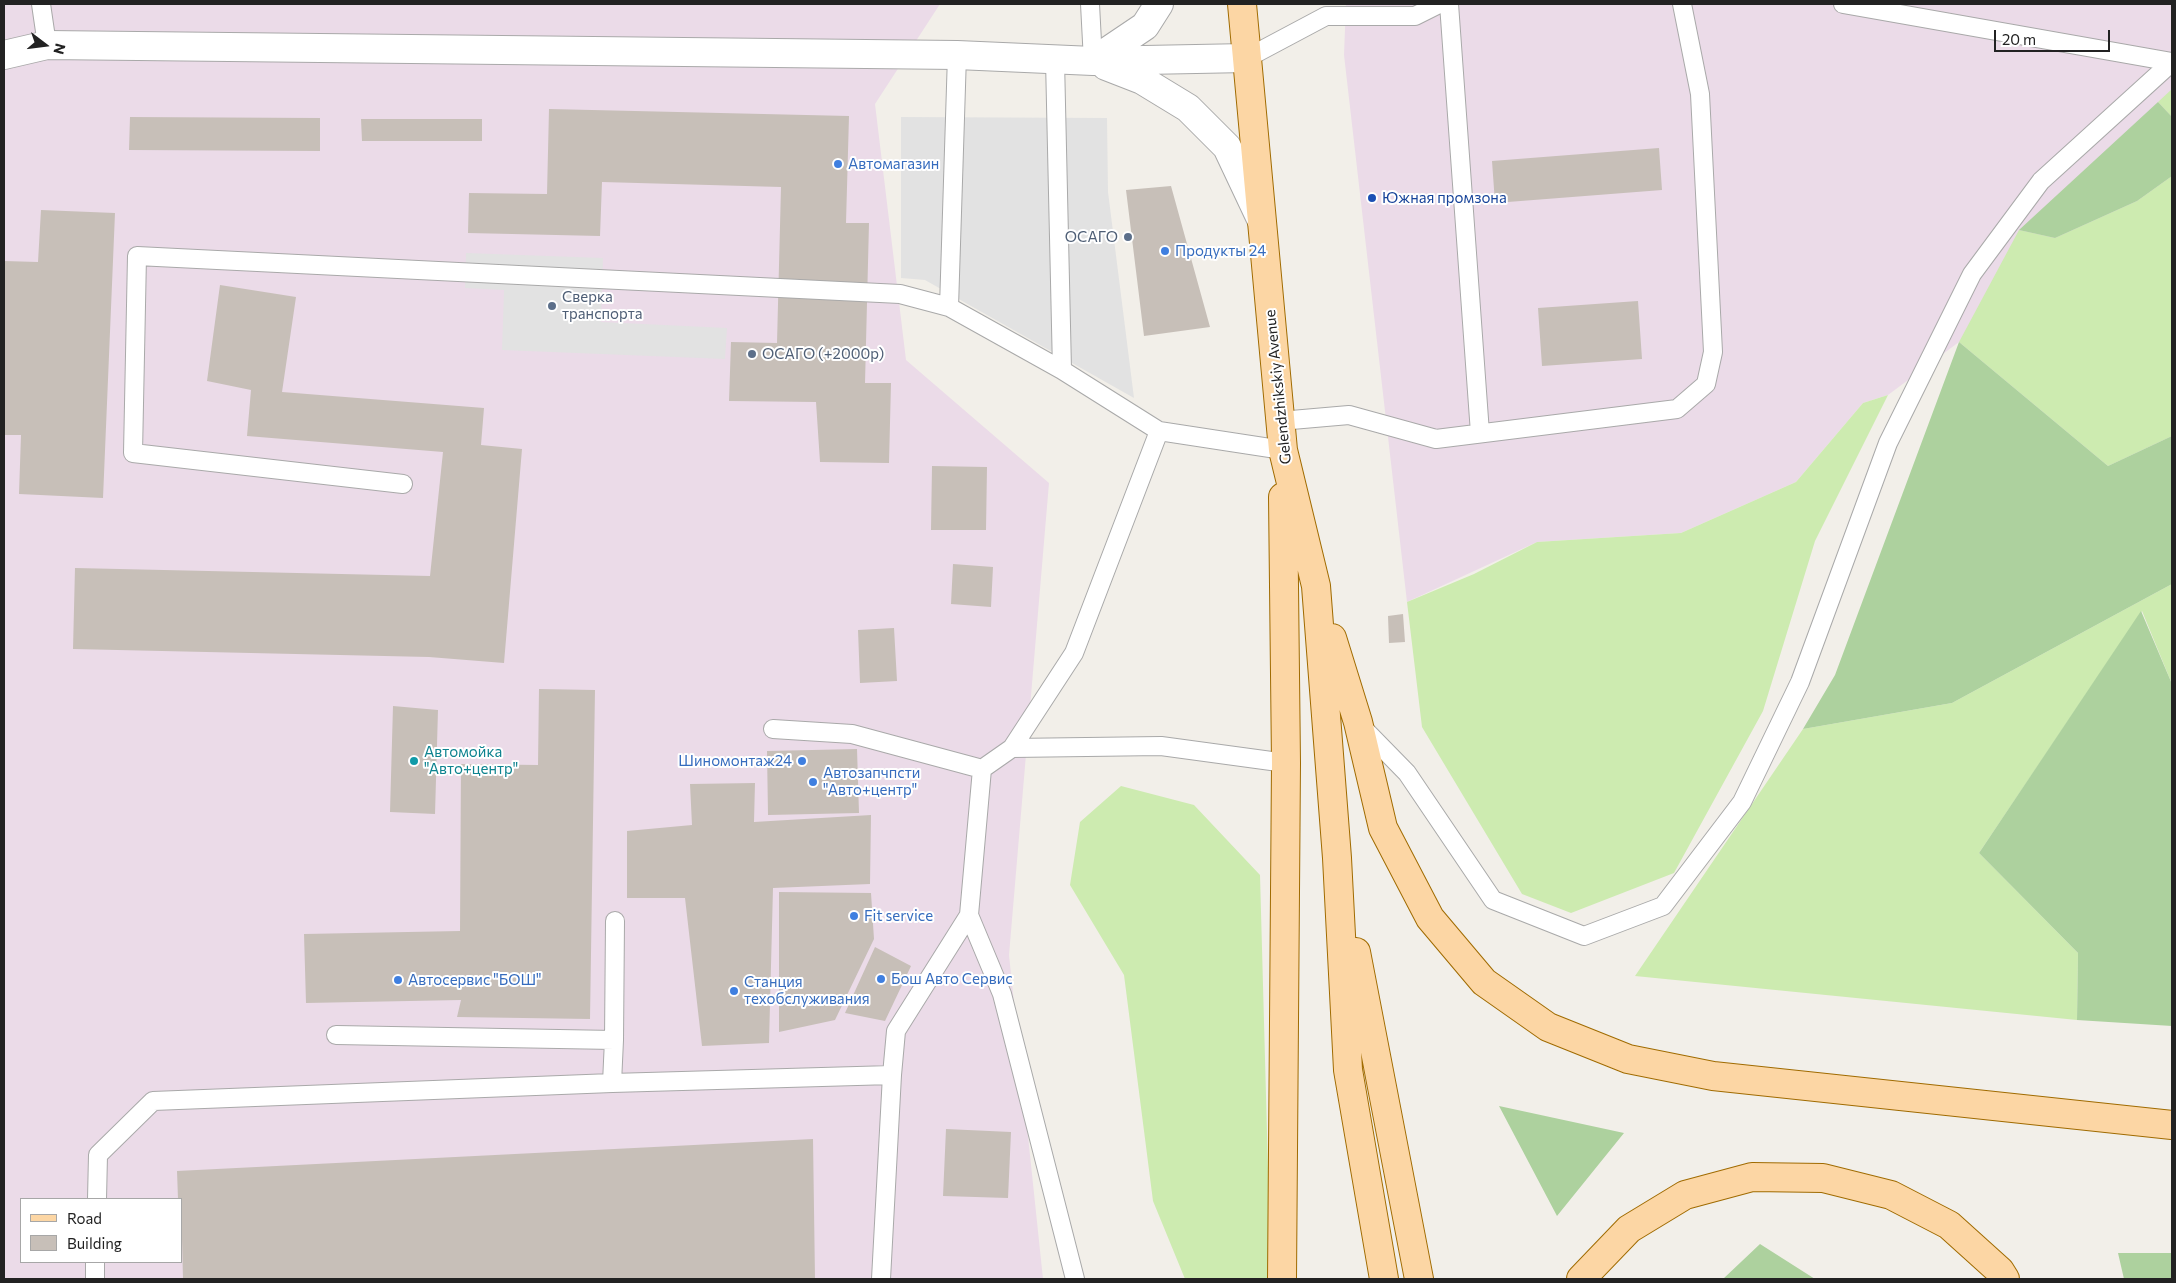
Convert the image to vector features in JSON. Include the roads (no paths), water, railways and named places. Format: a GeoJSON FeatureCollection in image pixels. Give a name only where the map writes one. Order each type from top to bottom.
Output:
{"type":"FeatureCollection","features":[{"type":"Feature","properties":{"kind":"main road","name":"Gelendzhikskiy Avenue"},"geometry":{"type":"LineString","coordinates":[[1242,4],[1282,450],[1316,586],[1337,858]]}},
{"type":"Feature","properties":{"kind":"main road"},"geometry":{"type":"LineString","coordinates":[[1282,450],[1286,763],[1282,1279]]}},
{"type":"Feature","properties":{"kind":"main road"},"geometry":{"type":"LineString","coordinates":[[1316,586],[1358,722],[1383,828],[1430,918],[1484,982],[1548,1027],[1628,1059],[1713,1076],[2172,1126]]}},
{"type":"Feature","properties":{"kind":"main road"},"geometry":{"type":"LineString","coordinates":[[1337,858],[1348,1070],[1384,1279]]}},
{"type":"Feature","properties":{"kind":"main road"},"geometry":{"type":"LineString","coordinates":[[1337,858],[1418,1279]]}},
{"type":"Feature","properties":{"kind":"main road"},"geometry":{"type":"LineString","coordinates":[[1581,1279],[1628,1229],[1686,1195],[1752,1177],[1823,1178],[1891,1195],[1949,1225],[2000,1271],[2005,1279]]}},
{"type":"Feature","properties":{"kind":"street"},"geometry":{"type":"LineString","coordinates":[[1093,61],[1145,26],[1159,4]]}},
{"type":"Feature","properties":{"kind":"street"},"geometry":{"type":"LineString","coordinates":[[4,55],[47,45],[957,55],[1093,61],[1247,58]]}},
{"type":"Feature","properties":{"kind":"street"},"geometry":{"type":"LineString","coordinates":[[1093,61],[1142,80],[1188,108],[1227,147],[1262,220]]}},
{"type":"Feature","properties":{"kind":"lane"},"geometry":{"type":"LineString","coordinates":[[41,4],[47,45]]}},
{"type":"Feature","properties":{"kind":"lane"},"geometry":{"type":"LineString","coordinates":[[1090,4],[1093,61]]}},
{"type":"Feature","properties":{"kind":"lane"},"geometry":{"type":"LineString","coordinates":[[1247,58],[1328,10],[1415,16],[1439,4]]}},
{"type":"Feature","properties":{"kind":"lane"},"geometry":{"type":"LineString","coordinates":[[1449,4],[1480,433]]}},
{"type":"Feature","properties":{"kind":"lane"},"geometry":{"type":"LineString","coordinates":[[1280,421],[1349,415],[1436,439],[1677,410],[1706,384],[1713,352],[1700,94],[1682,4]]}},
{"type":"Feature","properties":{"kind":"lane"},"geometry":{"type":"LineString","coordinates":[[1843,4],[2172,62]]}},
{"type":"Feature","properties":{"kind":"lane"},"geometry":{"type":"LineString","coordinates":[[949,306],[957,55]]}},
{"type":"Feature","properties":{"kind":"lane"},"geometry":{"type":"LineString","coordinates":[[1055,60],[1062,370]]}},
{"type":"Feature","properties":{"kind":"lane"},"geometry":{"type":"LineString","coordinates":[[1358,722],[1407,773],[1493,900],[1584,936],[1663,906],[1742,802],[1800,682],[1888,443],[1972,274],[2041,181],[2172,62]]}},
{"type":"Feature","properties":{"kind":"lane"},"geometry":{"type":"LineString","coordinates":[[404,484],[133,453],[137,256],[900,294],[949,306],[1062,370],[1159,431],[1282,450]]}},
{"type":"Feature","properties":{"kind":"lane"},"geometry":{"type":"LineString","coordinates":[[881,1279],[896,1031],[969,915],[982,769],[1012,748],[1074,653],[1159,431]]}},
{"type":"Feature","properties":{"kind":"lane"},"geometry":{"type":"LineString","coordinates":[[773,729],[852,734],[982,769]]}},
{"type":"Feature","properties":{"kind":"lane"},"geometry":{"type":"LineString","coordinates":[[1012,748],[1161,746],[1286,763]]}},
{"type":"Feature","properties":{"kind":"lane"},"geometry":{"type":"LineString","coordinates":[[969,915],[1002,994],[1075,1279]]}},
{"type":"Feature","properties":{"kind":"lane"},"geometry":{"type":"LineString","coordinates":[[612,1083],[615,920]]}},
{"type":"Feature","properties":{"kind":"lane"},"geometry":{"type":"LineString","coordinates":[[336,1034],[614,1040]]}},
{"type":"Feature","properties":{"kind":"lane"},"geometry":{"type":"LineString","coordinates":[[97,1198],[98,1155],[153,1101],[612,1083],[892,1075]]}},
{"type":"Feature","properties":{"kind":"lane"},"geometry":{"type":"LineString","coordinates":[[95,1279],[96,1263]]}},
{"type":"Feature","properties":{"kind":"place","name":"Автомагазин"},"geometry":{"type":"Point","coordinates":[838,164]}},
{"type":"Feature","properties":{"kind":"place","name":"Южная промзона"},"geometry":{"type":"Point","coordinates":[1372,198]}},
{"type":"Feature","properties":{"kind":"place","name":"ОСАГО"},"geometry":{"type":"Point","coordinates":[1128,237]}},
{"type":"Feature","properties":{"kind":"place","name":"Продукты 24"},"geometry":{"type":"Point","coordinates":[1165,251]}},
{"type":"Feature","properties":{"kind":"place","name":"Сверка транспорта"},"geometry":{"type":"Point","coordinates":[552,306]}},
{"type":"Feature","properties":{"kind":"place","name":"ОСАГО (+2000р)"},"geometry":{"type":"Point","coordinates":[752,354]}},
{"type":"Feature","properties":{"kind":"place","name":"Автомойка \"Авто+центр\""},"geometry":{"type":"Point","coordinates":[414,761]}},
{"type":"Feature","properties":{"kind":"place","name":"Шиномонтаж24"},"geometry":{"type":"Point","coordinates":[802,761]}},
{"type":"Feature","properties":{"kind":"place","name":"Автозапчпсти \"Авто+центр\""},"geometry":{"type":"Point","coordinates":[813,782]}},
{"type":"Feature","properties":{"kind":"place","name":"Fit service"},"geometry":{"type":"Point","coordinates":[854,916]}},
{"type":"Feature","properties":{"kind":"place","name":"Бош Авто Сервис"},"geometry":{"type":"Point","coordinates":[881,979]}},
{"type":"Feature","properties":{"kind":"place","name":"Автосервис \"БОШ\""},"geometry":{"type":"Point","coordinates":[398,980]}},
{"type":"Feature","properties":{"kind":"place","name":"Станция техобслуживания"},"geometry":{"type":"Point","coordinates":[734,991]}}]}
